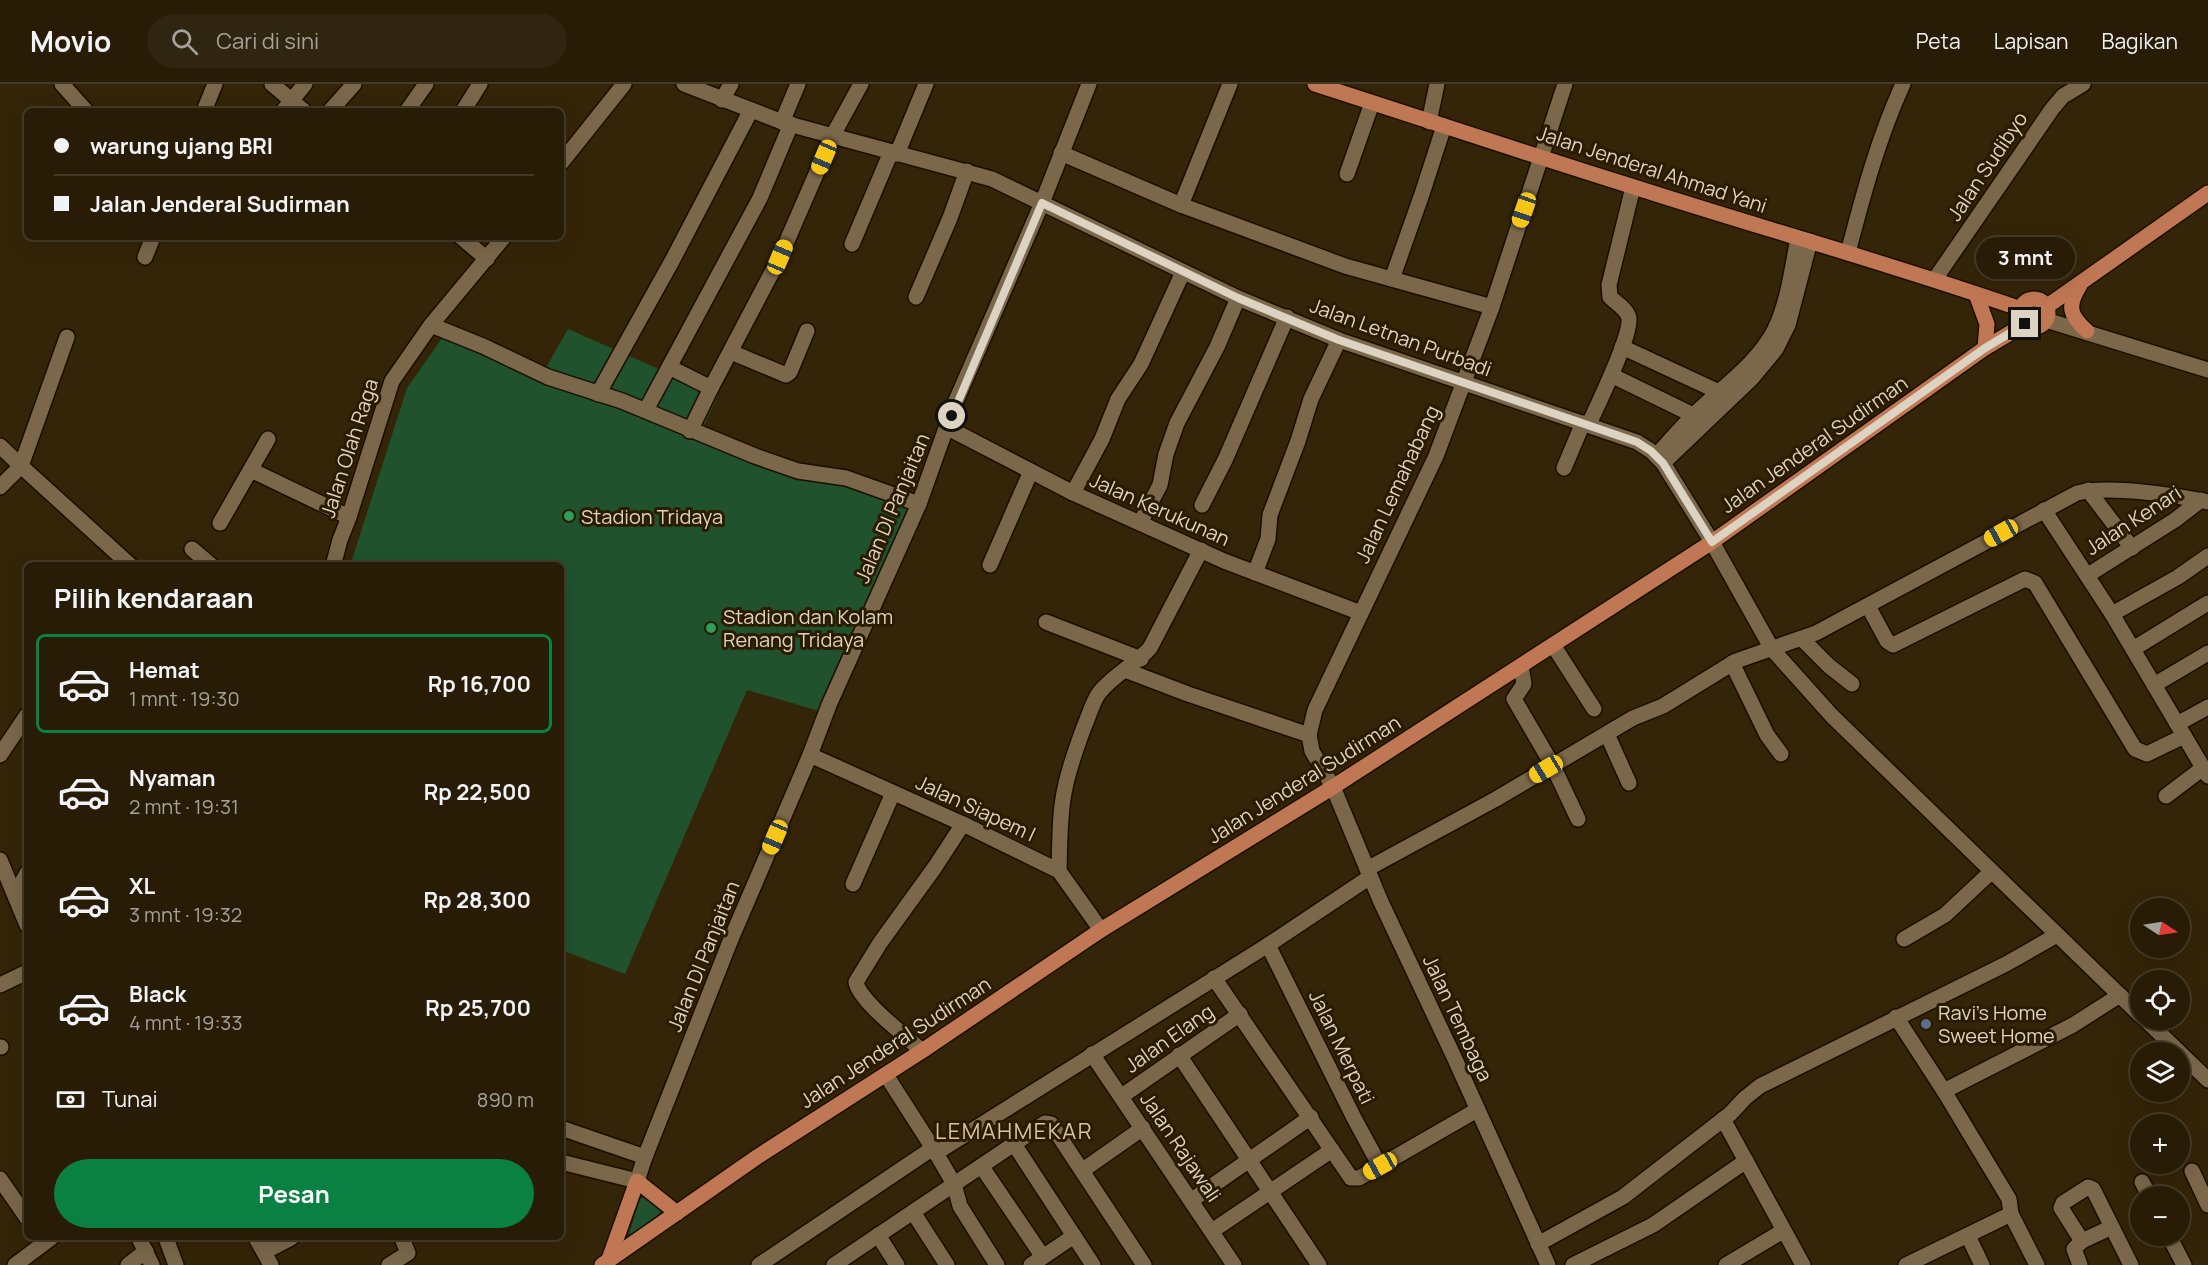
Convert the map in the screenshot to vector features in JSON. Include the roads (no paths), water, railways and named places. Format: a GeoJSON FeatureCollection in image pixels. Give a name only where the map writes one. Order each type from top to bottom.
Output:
{"type":"FeatureCollection","features":[{"type":"Feature","properties":{"kind":"main road","name":"Jalan Jenderal Ahmad Yani"},"geometry":{"type":"LineString","coordinates":[[1315,84],[1633,187],[1935,279],[2021,309]]}},
{"type":"Feature","properties":{"kind":"main road"},"geometry":{"type":"LineString","coordinates":[[2046,314],[2037,300],[2032,300],[2021,309],[2020,315],[2025,324],[2036,327],[2046,314],[2081,282],[2208,193]]}},
{"type":"Feature","properties":{"kind":"main road"},"geometry":{"type":"LineString","coordinates":[[2081,282],[2071,303],[2076,321],[2087,331]]}},
{"type":"Feature","properties":{"kind":"main road"},"geometry":{"type":"LineString","coordinates":[[1977,294],[1987,324],[1985,348]]}},
{"type":"Feature","properties":{"kind":"main road","name":"Jalan Jenderal Sudirman"},"geometry":{"type":"LineString","coordinates":[[605,1263],[757,1157],[886,1075],[1101,930],[1333,787],[1712,542],[1985,348],[2025,324]]}},
{"type":"Feature","properties":{"kind":"main road"},"geometry":{"type":"LineString","coordinates":[[605,1263],[637,1181],[677,1213]]}},
{"type":"Feature","properties":{"kind":"street"},"geometry":{"type":"LineString","coordinates":[[62,84],[83,108]]}},
{"type":"Feature","properties":{"kind":"street"},"geometry":{"type":"LineString","coordinates":[[205,108],[215,84]]}},
{"type":"Feature","properties":{"kind":"street"},"geometry":{"type":"LineString","coordinates":[[272,84],[287,106],[305,84]]}},
{"type":"Feature","properties":{"kind":"street"},"geometry":{"type":"LineString","coordinates":[[333,108],[354,84]]}},
{"type":"Feature","properties":{"kind":"street"},"geometry":{"type":"LineString","coordinates":[[408,108],[426,84]]}},
{"type":"Feature","properties":{"kind":"street"},"geometry":{"type":"LineString","coordinates":[[464,108],[480,84]]}},
{"type":"Feature","properties":{"kind":"street"},"geometry":{"type":"LineString","coordinates":[[564,159],[624,84]]}},
{"type":"Feature","properties":{"kind":"street","name":"Jalan Letnan Purbadi"},"geometry":{"type":"LineString","coordinates":[[684,84],[786,123],[992,179],[1183,273],[1339,340],[1637,442],[1660,459],[1712,542],[1785,644]]}},
{"type":"Feature","properties":{"kind":"street"},"geometry":{"type":"LineString","coordinates":[[722,100],[731,84]]}},
{"type":"Feature","properties":{"kind":"street"},"geometry":{"type":"LineString","coordinates":[[646,410],[760,198],[798,84]]}},
{"type":"Feature","properties":{"kind":"street"},"geometry":{"type":"LineString","coordinates":[[690,431],[780,257],[833,135],[861,84]]}},
{"type":"Feature","properties":{"kind":"street"},"geometry":{"type":"LineString","coordinates":[[852,244],[926,84]]}},
{"type":"Feature","properties":{"kind":"street","name":"Jalan DI Panjaitan"},"geometry":{"type":"LineString","coordinates":[[637,1181],[731,939],[829,705],[919,504],[956,403],[1042,203],[1089,84]]}},
{"type":"Feature","properties":{"kind":"street"},"geometry":{"type":"LineString","coordinates":[[1181,205],[1230,84]]}},
{"type":"Feature","properties":{"kind":"street"},"geometry":{"type":"LineString","coordinates":[[1392,279],[1422,194],[1436,124],[1437,84]]}},
{"type":"Feature","properties":{"kind":"street","name":"Jalan Lemahabang"},"geometry":{"type":"LineString","coordinates":[[1309,735],[1315,710],[1436,456],[1465,384],[1565,84]]}},
{"type":"Feature","properties":{"kind":"street"},"geometry":{"type":"LineString","coordinates":[[1848,253],[1885,124],[1903,84]]}},
{"type":"Feature","properties":{"kind":"street","name":"Jalan Sudibyo"},"geometry":{"type":"LineString","coordinates":[[1935,279],[2052,109],[2064,96],[2083,84]]}},
{"type":"Feature","properties":{"kind":"street"},"geometry":{"type":"LineString","coordinates":[[1347,174],[1372,103]]}},
{"type":"Feature","properties":{"kind":"street"},"geometry":{"type":"LineString","coordinates":[[598,394],[672,261],[751,110]]}},
{"type":"Feature","properties":{"kind":"street"},"geometry":{"type":"LineString","coordinates":[[1062,153],[1181,205],[1345,266],[1492,308]]}},
{"type":"Feature","properties":{"kind":"street"},"geometry":{"type":"LineString","coordinates":[[916,297],[950,218],[967,171]]}},
{"type":"Feature","properties":{"kind":"street"},"geometry":{"type":"LineString","coordinates":[[1564,468],[1611,375],[1629,320],[1628,315],[1610,297],[1609,285],[1633,187]]}},
{"type":"Feature","properties":{"kind":"street"},"geometry":{"type":"LineString","coordinates":[[1660,459],[1693,415],[1755,357],[1774,330],[1804,239]]}},
{"type":"Feature","properties":{"kind":"street"},"geometry":{"type":"LineString","coordinates":[[1660,459],[1752,378],[1776,349],[1788,325],[1804,239]]}},
{"type":"Feature","properties":{"kind":"street"},"geometry":{"type":"LineString","coordinates":[[145,257],[152,240]]}},
{"type":"Feature","properties":{"kind":"street"},"geometry":{"type":"LineString","coordinates":[[465,240],[487,258]]}},
{"type":"Feature","properties":{"kind":"street","name":"Jalan Olah Raga"},"geometry":{"type":"LineString","coordinates":[[334,562],[392,381],[431,325],[502,240]]}},
{"type":"Feature","properties":{"kind":"street"},"geometry":{"type":"LineString","coordinates":[[1073,493],[1102,439],[1118,399],[1141,364],[1183,273]]}},
{"type":"Feature","properties":{"kind":"street"},"geometry":{"type":"LineString","coordinates":[[1140,523],[1160,485],[1166,454],[1177,423],[1238,298]]}},
{"type":"Feature","properties":{"kind":"street"},"geometry":{"type":"LineString","coordinates":[[2046,314],[2087,331],[2208,370]]}},
{"type":"Feature","properties":{"kind":"street"},"geometry":{"type":"LineString","coordinates":[[1202,505],[1225,460],[1287,317]]}},
{"type":"Feature","properties":{"kind":"street"},"geometry":{"type":"LineString","coordinates":[[431,325],[483,346],[548,377],[646,410],[690,431],[781,465],[798,471],[846,478],[919,504]]}},
{"type":"Feature","properties":{"kind":"street"},"geometry":{"type":"LineString","coordinates":[[731,352],[786,375],[790,372],[807,332]]}},
{"type":"Feature","properties":{"kind":"street"},"geometry":{"type":"LineString","coordinates":[[0,487],[21,466],[67,337]]}},
{"type":"Feature","properties":{"kind":"street"},"geometry":{"type":"LineString","coordinates":[[1256,573],[1268,539],[1270,514],[1295,450],[1311,399],[1339,340]]}},
{"type":"Feature","properties":{"kind":"street"},"geometry":{"type":"LineString","coordinates":[[1622,347],[1719,392]]}},
{"type":"Feature","properties":{"kind":"street"},"geometry":{"type":"LineString","coordinates":[[669,367],[711,388]]}},
{"type":"Feature","properties":{"kind":"street"},"geometry":{"type":"LineString","coordinates":[[1611,375],[1693,415]]}},
{"type":"Feature","properties":{"kind":"street","name":"Jalan Kerukunan"},"geometry":{"type":"LineString","coordinates":[[948,429],[1073,493],[1140,523],[1256,573],[1361,613]]}},
{"type":"Feature","properties":{"kind":"street"},"geometry":{"type":"LineString","coordinates":[[220,523],[268,439]]}},
{"type":"Feature","properties":{"kind":"street"},"geometry":{"type":"LineString","coordinates":[[0,446],[127,562]]}},
{"type":"Feature","properties":{"kind":"street"},"geometry":{"type":"LineString","coordinates":[[251,470],[349,517]]}},
{"type":"Feature","properties":{"kind":"street"},"geometry":{"type":"LineString","coordinates":[[990,565],[1031,471]]}},
{"type":"Feature","properties":{"kind":"street"},"geometry":{"type":"LineString","coordinates":[[2088,490],[2132,548]]}},
{"type":"Feature","properties":{"kind":"street"},"geometry":{"type":"LineString","coordinates":[[759,1265],[935,1151],[1268,945],[1369,873],[1633,718],[1663,706],[1732,663],[1785,644],[1868,606],[2077,493],[2088,490],[2139,492],[2205,501]]}},
{"type":"Feature","properties":{"kind":"street","name":"Jalan Kenari"},"geometry":{"type":"LineString","coordinates":[[2088,575],[2205,501]]}},
{"type":"Feature","properties":{"kind":"street"},"geometry":{"type":"LineString","coordinates":[[2044,510],[2088,575],[2181,730],[2205,765],[2166,796]]}},
{"type":"Feature","properties":{"kind":"street"},"geometry":{"type":"LineString","coordinates":[[192,549],[207,562]]}},
{"type":"Feature","properties":{"kind":"street"},"geometry":{"type":"LineString","coordinates":[[1059,871],[1065,789],[1080,737],[1098,694],[1119,673],[1141,659],[1156,638],[1201,550]]}},
{"type":"Feature","properties":{"kind":"street"},"geometry":{"type":"LineString","coordinates":[[2112,614],[2178,577],[2208,556]]}},
{"type":"Feature","properties":{"kind":"street"},"geometry":{"type":"LineString","coordinates":[[1868,606],[1887,641],[1893,645],[2025,579],[2031,580],[2035,583],[2135,749],[2147,754],[2208,707]]}},
{"type":"Feature","properties":{"kind":"street"},"geometry":{"type":"LineString","coordinates":[[2133,649],[2208,603]]}},
{"type":"Feature","properties":{"kind":"street"},"geometry":{"type":"LineString","coordinates":[[1046,622],[1141,659]]}},
{"type":"Feature","properties":{"kind":"street"},"geometry":{"type":"LineString","coordinates":[[1785,644],[1828,666],[1852,684]]}},
{"type":"Feature","properties":{"kind":"street"},"geometry":{"type":"LineString","coordinates":[[1785,644],[1832,716],[2130,1005]]}},
{"type":"Feature","properties":{"kind":"street"},"geometry":{"type":"LineString","coordinates":[[1552,645],[1594,710]]}},
{"type":"Feature","properties":{"kind":"street"},"geometry":{"type":"LineString","coordinates":[[2154,685],[2208,653]]}},
{"type":"Feature","properties":{"kind":"street"},"geometry":{"type":"LineString","coordinates":[[1732,663],[1767,735],[1781,754]]}},
{"type":"Feature","properties":{"kind":"street"},"geometry":{"type":"LineString","coordinates":[[1521,666],[1524,672],[1524,684],[1514,699],[1553,766],[1578,819]]}},
{"type":"Feature","properties":{"kind":"street"},"geometry":{"type":"LineString","coordinates":[[1125,670],[1309,735],[1312,751],[1333,787]]}},
{"type":"Feature","properties":{"kind":"street"},"geometry":{"type":"LineString","coordinates":[[0,755],[24,719]]}},
{"type":"Feature","properties":{"kind":"street"},"geometry":{"type":"LineString","coordinates":[[1606,734],[1629,783]]}},
{"type":"Feature","properties":{"kind":"street","name":"Jalan Siapem I"},"geometry":{"type":"LineString","coordinates":[[810,755],[963,824],[1059,871],[1101,930]]}},
{"type":"Feature","properties":{"kind":"street","name":"Jalan Tembaga"},"geometry":{"type":"LineString","coordinates":[[1333,787],[1369,873],[1548,1265]]}},
{"type":"Feature","properties":{"kind":"street"},"geometry":{"type":"LineString","coordinates":[[853,884],[893,793]]}},
{"type":"Feature","properties":{"kind":"street"},"geometry":{"type":"LineString","coordinates":[[922,1051],[868,1000],[856,986],[856,982],[880,943],[963,824]]}},
{"type":"Feature","properties":{"kind":"street"},"geometry":{"type":"LineString","coordinates":[[0,860],[24,918]]}},
{"type":"Feature","properties":{"kind":"street"},"geometry":{"type":"LineString","coordinates":[[1904,939],[1945,915],[1991,872]]}},
{"type":"Feature","properties":{"kind":"street"},"geometry":{"type":"LineString","coordinates":[[15,895],[24,878]]}},
{"type":"Feature","properties":{"kind":"street"},"geometry":{"type":"LineString","coordinates":[[1538,1244],[1623,1197],[1723,1119],[1760,1086],[2006,964],[2056,935]]}},
{"type":"Feature","properties":{"kind":"street","name":"Jalan Merpati"},"geometry":{"type":"LineString","coordinates":[[1268,945],[1380,1166]]}},
{"type":"Feature","properties":{"kind":"street"},"geometry":{"type":"LineString","coordinates":[[0,974],[24,962]]}},
{"type":"Feature","properties":{"kind":"street"},"geometry":{"type":"LineString","coordinates":[[0,985],[24,973]]}},
{"type":"Feature","properties":{"kind":"street"},"geometry":{"type":"LineString","coordinates":[[1214,978],[1351,1178],[1359,1178],[1477,1110]]}},
{"type":"Feature","properties":{"kind":"street"},"geometry":{"type":"LineString","coordinates":[[1944,1091],[2073,1025],[2120,995]]}},
{"type":"Feature","properties":{"kind":"street","name":"Jalan Elang"},"geometry":{"type":"LineString","coordinates":[[1122,1096],[1240,1014]]}},
{"type":"Feature","properties":{"kind":"street"},"geometry":{"type":"LineString","coordinates":[[1896,1017],[2009,1199],[2011,1214],[2037,1265]]}},
{"type":"Feature","properties":{"kind":"street"},"geometry":{"type":"LineString","coordinates":[[2155,1030],[2206,1080]]}},
{"type":"Feature","properties":{"kind":"street","name":"Jalan Rajawali"},"geometry":{"type":"LineString","coordinates":[[1092,1054],[1234,1265]]}},
{"type":"Feature","properties":{"kind":"street"},"geometry":{"type":"LineString","coordinates":[[1179,1055],[1319,1265]]}},
{"type":"Feature","properties":{"kind":"street"},"geometry":{"type":"LineString","coordinates":[[886,1075],[935,1151],[954,1184],[960,1206],[997,1265]]}},
{"type":"Feature","properties":{"kind":"street"},"geometry":{"type":"LineString","coordinates":[[1192,1200],[1311,1117]]}},
{"type":"Feature","properties":{"kind":"street"},"geometry":{"type":"LineString","coordinates":[[1723,1119],[1803,1265]]}},
{"type":"Feature","properties":{"kind":"street"},"geometry":{"type":"LineString","coordinates":[[844,1262],[878,1235],[1045,1123],[1051,1124],[1144,1265]]}},
{"type":"Feature","properties":{"kind":"street"},"geometry":{"type":"LineString","coordinates":[[1083,1170],[1143,1128]]}},
{"type":"Feature","properties":{"kind":"street"},"geometry":{"type":"LineString","coordinates":[[564,1129],[645,1157]]}},
{"type":"Feature","properties":{"kind":"street"},"geometry":{"type":"LineString","coordinates":[[1014,1144],[1093,1265]]}},
{"type":"Feature","properties":{"kind":"street"},"geometry":{"type":"LineString","coordinates":[[1212,1231],[1332,1150]]}},
{"type":"Feature","properties":{"kind":"street"},"geometry":{"type":"LineString","coordinates":[[1573,1265],[1653,1225],[1746,1161]]}},
{"type":"Feature","properties":{"kind":"street"},"geometry":{"type":"LineString","coordinates":[[564,1163],[637,1181]]}},
{"type":"Feature","properties":{"kind":"street"},"geometry":{"type":"LineString","coordinates":[[982,1167],[1037,1261],[1074,1236]]}},
{"type":"Feature","properties":{"kind":"street"},"geometry":{"type":"LineString","coordinates":[[2192,1171],[2208,1205]]}},
{"type":"Feature","properties":{"kind":"street"},"geometry":{"type":"LineString","coordinates":[[0,1179],[24,1214]]}},
{"type":"Feature","properties":{"kind":"street"},"geometry":{"type":"LineString","coordinates":[[2142,1182],[2144,1186]]}},
{"type":"Feature","properties":{"kind":"street"},"geometry":{"type":"LineString","coordinates":[[2082,1241],[2061,1208],[2062,1204],[2086,1188],[2093,1189],[2131,1265]]}},
{"type":"Feature","properties":{"kind":"street"},"geometry":{"type":"LineString","coordinates":[[913,1212],[947,1265]]}},
{"type":"Feature","properties":{"kind":"street"},"geometry":{"type":"LineString","coordinates":[[1906,1265],[1929,1260],[1968,1236],[2011,1214]]}},
{"type":"Feature","properties":{"kind":"street"},"geometry":{"type":"LineString","coordinates":[[2080,1265],[2074,1249],[2082,1241],[2112,1227]]}},
{"type":"Feature","properties":{"kind":"street"},"geometry":{"type":"LineString","coordinates":[[1726,1265],[1783,1231]]}},
{"type":"Feature","properties":{"kind":"street"},"geometry":{"type":"LineString","coordinates":[[878,1235],[897,1265]]}},
{"type":"Feature","properties":{"kind":"street"},"geometry":{"type":"LineString","coordinates":[[1968,1236],[1982,1265]]}},
{"type":"Feature","properties":{"kind":"street"},"geometry":{"type":"LineString","coordinates":[[15,1265],[45,1240]]}},
{"type":"Feature","properties":{"kind":"street"},"geometry":{"type":"LineString","coordinates":[[167,1240],[176,1265]]}},
{"type":"Feature","properties":{"kind":"street"},"geometry":{"type":"LineString","coordinates":[[257,1240],[267,1258],[289,1240]]}},
{"type":"Feature","properties":{"kind":"street"},"geometry":{"type":"LineString","coordinates":[[389,1265],[408,1253],[403,1240]]}},
{"type":"Feature","properties":{"kind":"street"},"geometry":{"type":"LineString","coordinates":[[2174,1246],[2184,1265]]}},
{"type":"Feature","properties":{"kind":"street"},"geometry":{"type":"LineString","coordinates":[[128,1265],[146,1251]]}},
{"type":"Feature","properties":{"kind":"place","name":"Stadion Tridaya"},"geometry":{"type":"Point","coordinates":[569,516]}},
{"type":"Feature","properties":{"kind":"place","name":"Stadion dan Kolam Renang Tridaya"},"geometry":{"type":"Point","coordinates":[711,628]}},
{"type":"Feature","properties":{"kind":"place","name":"Ravi's Home Sweet Home"},"geometry":{"type":"Point","coordinates":[1926,1024]}},
{"type":"Feature","properties":{"kind":"district","name":"LEMAHMEKAR"},"geometry":{"type":"Point","coordinates":[1014,1131]}}]}
